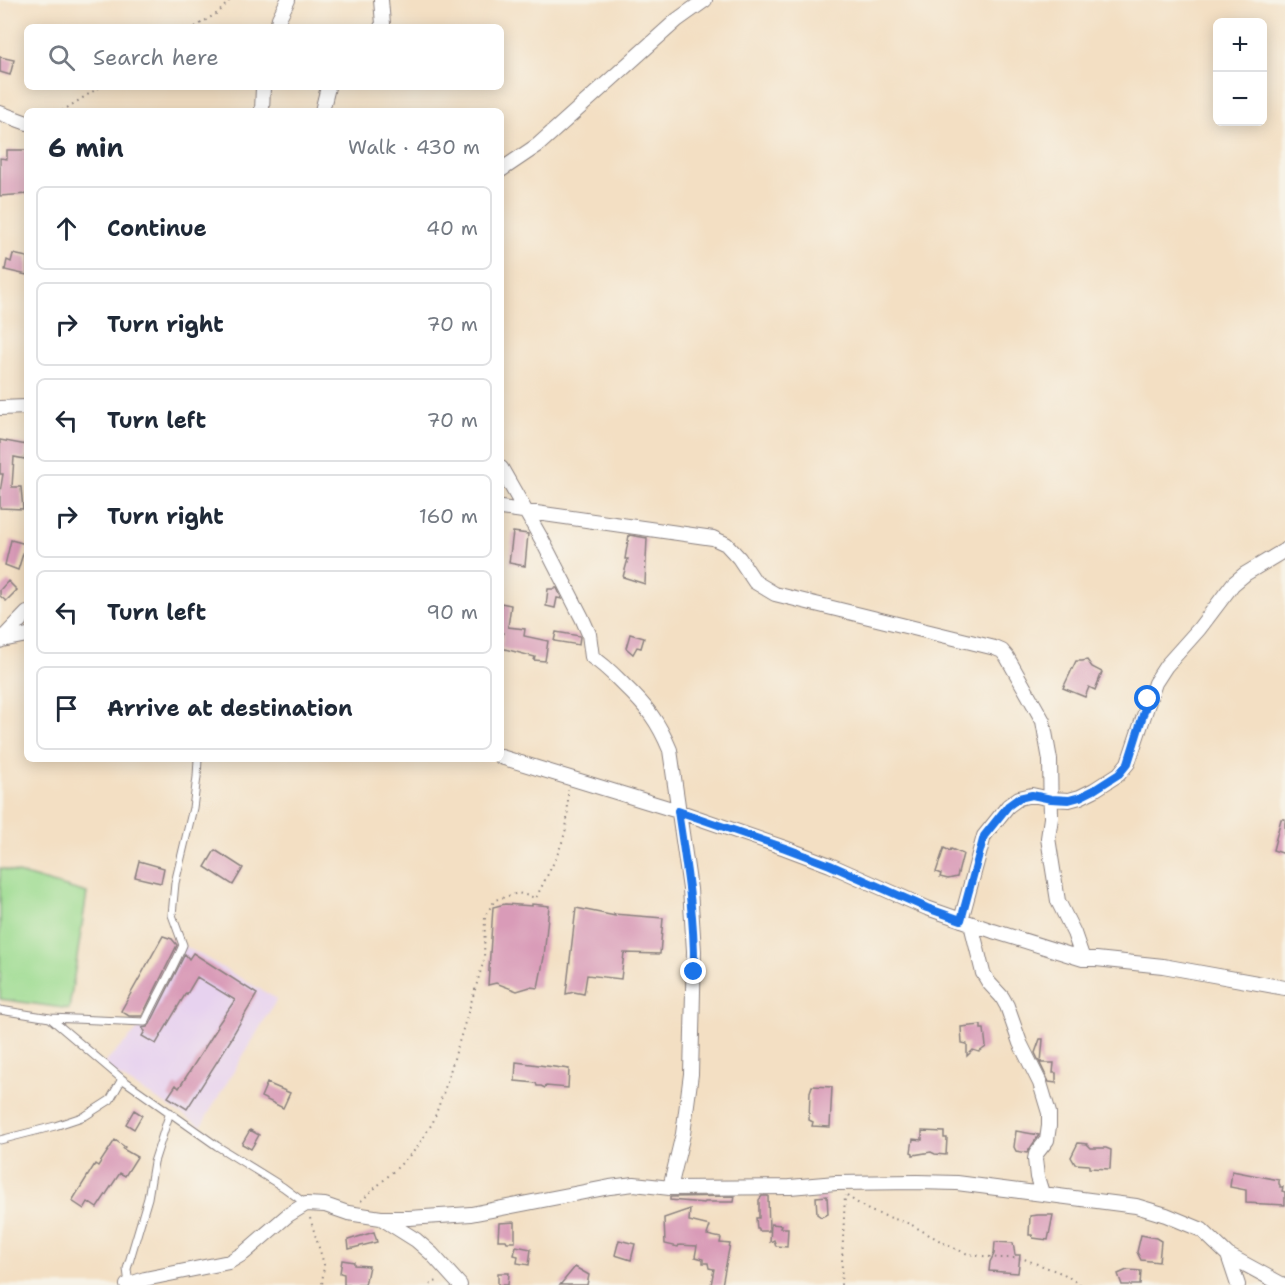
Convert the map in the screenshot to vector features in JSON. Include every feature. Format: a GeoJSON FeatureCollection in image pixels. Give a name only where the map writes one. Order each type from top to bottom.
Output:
{"type":"FeatureCollection","features":[{"type":"Feature","properties":{"kind":"street"},"geometry":{"type":"LineString","coordinates":[[278,24],[288,0]]}},
{"type":"Feature","properties":{"kind":"street"},"geometry":{"type":"LineString","coordinates":[[381,0],[383,24]]}},
{"type":"Feature","properties":{"kind":"street"},"geometry":{"type":"LineString","coordinates":[[504,168],[538,145],[677,20],[705,0]]}},
{"type":"Feature","properties":{"kind":"street"},"geometry":{"type":"LineString","coordinates":[[262,108],[263,90]]}},
{"type":"Feature","properties":{"kind":"street"},"geometry":{"type":"LineString","coordinates":[[323,108],[327,90]]}},
{"type":"Feature","properties":{"kind":"street"},"geometry":{"type":"LineString","coordinates":[[0,113],[24,122]]}},
{"type":"Feature","properties":{"kind":"street"},"geometry":{"type":"LineString","coordinates":[[0,408],[24,407]]}},
{"type":"Feature","properties":{"kind":"street"},"geometry":{"type":"LineString","coordinates":[[504,473],[527,512],[582,618],[589,634],[592,657],[605,666],[645,705],[663,732],[670,750],[690,889],[694,951],[691,1074],[683,1134],[670,1188]]}},
{"type":"Feature","properties":{"kind":"street"},"geometry":{"type":"LineString","coordinates":[[504,508],[713,538],[726,544],[739,558],[755,582],[776,594],[1002,651],[1008,657],[1043,721],[1050,760],[1051,818],[1048,838],[1058,901],[1074,933],[1083,959]]}},
{"type":"Feature","properties":{"kind":"street"},"geometry":{"type":"LineString","coordinates":[[1041,1193],[1035,1159],[1036,1154],[1047,1140],[1049,1113],[1040,1083],[1020,1043],[1007,1006],[983,973],[966,922],[984,836],[1008,806],[1019,798],[1032,795],[1069,800],[1080,797],[1119,774],[1128,763],[1155,683],[1166,666],[1194,636],[1233,584],[1245,574],[1285,550]]}},
{"type":"Feature","properties":{"kind":"street"},"geometry":{"type":"LineString","coordinates":[[1,641],[24,616]]}},
{"type":"Feature","properties":{"kind":"street"},"geometry":{"type":"LineString","coordinates":[[1,641],[24,636]]}},
{"type":"Feature","properties":{"kind":"street"},"geometry":{"type":"LineString","coordinates":[[504,758],[678,811],[785,848],[966,922],[1083,959],[1164,966],[1283,985]]}},
{"type":"Feature","properties":{"kind":"street"},"geometry":{"type":"LineString","coordinates":[[128,1284],[229,1262],[244,1253],[288,1215],[306,1204],[325,1205],[348,1213],[381,1218],[409,1218],[471,1214],[634,1184],[670,1188],[957,1182],[1136,1206],[1166,1215],[1202,1230],[1228,1255],[1283,1285]]}},
{"type":"Feature","properties":{"kind":"street"},"geometry":{"type":"LineString","coordinates":[[381,1218],[416,1240],[460,1285]]}},
{"type":"Feature","properties":{"kind":"street"},"geometry":{"type":"LineString","coordinates":[[1228,1255],[1238,1285]]}},
{"type":"Feature","properties":{"kind":"lane"},"geometry":{"type":"LineString","coordinates":[[0,1010],[50,1018],[145,1022],[183,945],[172,915],[175,883],[192,808],[198,762]]}},
{"type":"Feature","properties":{"kind":"lane"},"geometry":{"type":"LineString","coordinates":[[50,1018],[122,1079],[306,1204]]}},
{"type":"Feature","properties":{"kind":"lane"},"geometry":{"type":"LineString","coordinates":[[0,1140],[85,1116],[110,1100],[122,1079]]}},
{"type":"Feature","properties":{"kind":"lane"},"geometry":{"type":"LineString","coordinates":[[128,1284],[127,1269],[148,1198],[154,1162],[170,1112]]}},
{"type":"Feature","properties":{"kind":"path"},"geometry":{"type":"LineString","coordinates":[[200,24],[219,12],[230,0]]}},
{"type":"Feature","properties":{"kind":"path"},"geometry":{"type":"LineString","coordinates":[[67,108],[95,90]]}},
{"type":"Feature","properties":{"kind":"path"},"geometry":{"type":"LineString","coordinates":[[348,1213],[416,1149],[433,1122],[484,960],[485,916],[495,900],[518,893],[536,898],[556,858],[566,829],[568,777]]}},
{"type":"Feature","properties":{"kind":"path"},"geometry":{"type":"LineString","coordinates":[[841,1285],[845,1194],[870,1211],[910,1224],[968,1254],[1024,1259],[1064,1274],[1081,1285]]}},
{"type":"Feature","properties":{"kind":"path"},"geometry":{"type":"LineString","coordinates":[[306,1204],[324,1264],[322,1285]]}},
{"type":"Feature","properties":{"kind":"shaded area"},"geometry":{"type":"Polygon","coordinates":[[[183,945],[277,999],[201,1126],[102,1066],[145,1022],[183,945]]]}},
{"type":"Feature","properties":{"kind":"green space"},"geometry":{"type":"Polygon","coordinates":[[[0,868],[87,893],[69,1009],[0,999],[0,868]]]}},
{"type":"Feature","properties":{"kind":"building"},"geometry":{"type":"Polygon","coordinates":[[[0,57],[14,60],[10,75],[0,72],[0,57]]]}},
{"type":"Feature","properties":{"kind":"building"},"geometry":{"type":"Polygon","coordinates":[[[7,150],[24,150],[24,194],[0,196],[0,158],[7,159],[7,150]]]}},
{"type":"Feature","properties":{"kind":"building"},"geometry":{"type":"Polygon","coordinates":[[[13,254],[24,256],[24,274],[5,270],[7,260],[11,262],[13,254]]]}},
{"type":"Feature","properties":{"kind":"building"},"geometry":{"type":"Polygon","coordinates":[[[0,440],[24,444],[24,459],[14,457],[12,487],[21,487],[23,509],[0,508],[3,474],[0,474],[0,440]]]}},
{"type":"Feature","properties":{"kind":"building"},"geometry":{"type":"Polygon","coordinates":[[[513,532],[528,534],[525,566],[509,563],[513,532]]]}},
{"type":"Feature","properties":{"kind":"building"},"geometry":{"type":"Polygon","coordinates":[[[629,535],[647,538],[645,584],[623,577],[628,559],[625,559],[629,535]]]}},
{"type":"Feature","properties":{"kind":"building"},"geometry":{"type":"Polygon","coordinates":[[[11,540],[24,543],[18,570],[5,565],[11,540]]]}},
{"type":"Feature","properties":{"kind":"building"},"geometry":{"type":"Polygon","coordinates":[[[8,581],[17,590],[6,601],[0,596],[0,590],[8,581]]]}},
{"type":"Feature","properties":{"kind":"building"},"geometry":{"type":"Polygon","coordinates":[[[557,588],[562,599],[557,598],[555,608],[546,606],[548,589],[557,588]]]}},
{"type":"Feature","properties":{"kind":"building"},"geometry":{"type":"Polygon","coordinates":[[[504,604],[511,605],[508,627],[525,629],[524,636],[548,641],[545,661],[534,660],[535,657],[504,649],[504,604]]]}},
{"type":"Feature","properties":{"kind":"building"},"geometry":{"type":"Polygon","coordinates":[[[556,632],[580,636],[579,645],[554,641],[556,632]]]}},
{"type":"Feature","properties":{"kind":"building"},"geometry":{"type":"Polygon","coordinates":[[[630,634],[644,638],[641,648],[637,647],[633,654],[626,648],[630,634]]]}},
{"type":"Feature","properties":{"kind":"building"},"geometry":{"type":"Polygon","coordinates":[[[1087,660],[1092,667],[1102,672],[1095,690],[1089,687],[1085,697],[1063,688],[1076,661],[1087,660]]]}},
{"type":"Feature","properties":{"kind":"building"},"geometry":{"type":"Polygon","coordinates":[[[1281,819],[1285,819],[1285,854],[1273,850],[1281,819]]]}},
{"type":"Feature","properties":{"kind":"building"},"geometry":{"type":"Polygon","coordinates":[[[944,848],[963,854],[957,877],[948,879],[940,877],[941,874],[936,872],[944,848]]]}},
{"type":"Feature","properties":{"kind":"building"},"geometry":{"type":"Polygon","coordinates":[[[215,850],[243,868],[233,885],[205,867],[215,850]]]}},
{"type":"Feature","properties":{"kind":"building"},"geometry":{"type":"Polygon","coordinates":[[[139,861],[164,868],[161,883],[135,877],[139,861]]]}},
{"type":"Feature","properties":{"kind":"building"},"geometry":{"type":"Polygon","coordinates":[[[505,904],[549,906],[544,957],[538,988],[530,987],[517,991],[496,983],[488,985],[493,907],[505,904]]]}},
{"type":"Feature","properties":{"kind":"building"},"geometry":{"type":"Polygon","coordinates":[[[576,908],[615,916],[614,914],[663,918],[660,954],[624,953],[621,979],[587,975],[584,994],[574,992],[566,994],[576,908]]]}},
{"type":"Feature","properties":{"kind":"building"},"geometry":{"type":"Polygon","coordinates":[[[163,936],[172,939],[177,945],[142,1016],[129,1016],[121,1011],[163,936]]]}},
{"type":"Feature","properties":{"kind":"building"},"geometry":{"type":"Polygon","coordinates":[[[193,953],[257,994],[187,1109],[168,1097],[176,1085],[179,1088],[235,1000],[197,977],[156,1044],[142,1036],[145,1031],[142,1028],[150,1024],[185,954],[189,959],[193,953]]]}},
{"type":"Feature","properties":{"kind":"building"},"geometry":{"type":"Polygon","coordinates":[[[981,1025],[981,1029],[984,1029],[986,1047],[979,1052],[973,1050],[967,1056],[967,1044],[962,1043],[961,1027],[981,1025]]]}},
{"type":"Feature","properties":{"kind":"building"},"geometry":{"type":"Polygon","coordinates":[[[1040,1039],[1043,1039],[1041,1063],[1054,1063],[1053,1073],[1056,1073],[1056,1083],[1049,1082],[1035,1053],[1040,1039]]]}},
{"type":"Feature","properties":{"kind":"building"},"geometry":{"type":"Polygon","coordinates":[[[516,1062],[569,1069],[568,1088],[546,1086],[545,1088],[537,1086],[536,1083],[515,1081],[516,1062]]]}},
{"type":"Feature","properties":{"kind":"building"},"geometry":{"type":"Polygon","coordinates":[[[267,1083],[290,1093],[283,1108],[261,1097],[267,1083]]]}},
{"type":"Feature","properties":{"kind":"building"},"geometry":{"type":"Polygon","coordinates":[[[812,1086],[832,1087],[830,1127],[812,1126],[813,1122],[809,1120],[812,1086]]]}},
{"type":"Feature","properties":{"kind":"building"},"geometry":{"type":"Polygon","coordinates":[[[134,1110],[142,1115],[134,1129],[126,1124],[134,1110]]]}},
{"type":"Feature","properties":{"kind":"building"},"geometry":{"type":"Polygon","coordinates":[[[250,1130],[259,1135],[251,1149],[242,1144],[250,1130]]]}},
{"type":"Feature","properties":{"kind":"building"},"geometry":{"type":"Polygon","coordinates":[[[922,1131],[944,1132],[944,1138],[947,1138],[946,1155],[931,1152],[913,1155],[911,1152],[913,1139],[922,1140],[922,1131]]]}},
{"type":"Feature","properties":{"kind":"building"},"geometry":{"type":"Polygon","coordinates":[[[1016,1131],[1039,1135],[1027,1153],[1016,1151],[1014,1147],[1016,1131]]]}},
{"type":"Feature","properties":{"kind":"building"},"geometry":{"type":"Polygon","coordinates":[[[115,1140],[125,1147],[123,1149],[137,1157],[125,1176],[120,1173],[97,1208],[88,1202],[84,1209],[72,1201],[95,1164],[98,1166],[115,1140]]]}},
{"type":"Feature","properties":{"kind":"building"},"geometry":{"type":"Polygon","coordinates":[[[1078,1143],[1087,1144],[1091,1148],[1111,1150],[1110,1169],[1089,1168],[1089,1165],[1075,1164],[1071,1157],[1078,1143]]]}},
{"type":"Feature","properties":{"kind":"building"},"geometry":{"type":"Polygon","coordinates":[[[1232,1171],[1279,1180],[1280,1187],[1283,1187],[1282,1191],[1285,1192],[1285,1205],[1246,1203],[1246,1190],[1230,1187],[1232,1171]]]}},
{"type":"Feature","properties":{"kind":"building"},"geometry":{"type":"Polygon","coordinates":[[[735,1196],[734,1202],[704,1203],[670,1200],[670,1197],[735,1196]]]}},
{"type":"Feature","properties":{"kind":"building"},"geometry":{"type":"Polygon","coordinates":[[[762,1196],[768,1196],[769,1231],[757,1229],[756,1218],[759,1218],[759,1200],[762,1196]]]}},
{"type":"Feature","properties":{"kind":"building"},"geometry":{"type":"Polygon","coordinates":[[[827,1196],[828,1214],[821,1217],[817,1214],[816,1197],[827,1196]]]}},
{"type":"Feature","properties":{"kind":"building"},"geometry":{"type":"Polygon","coordinates":[[[690,1209],[689,1221],[710,1226],[707,1235],[721,1238],[720,1243],[730,1244],[722,1285],[711,1285],[714,1269],[709,1268],[708,1263],[703,1263],[703,1259],[695,1257],[697,1246],[679,1245],[678,1247],[665,1244],[664,1218],[690,1209]]]}},
{"type":"Feature","properties":{"kind":"building"},"geometry":{"type":"Polygon","coordinates":[[[1053,1215],[1048,1240],[1033,1238],[1029,1235],[1030,1216],[1053,1215]]]}},
{"type":"Feature","properties":{"kind":"building"},"geometry":{"type":"Polygon","coordinates":[[[515,1222],[515,1242],[498,1240],[499,1223],[515,1222]]]}},
{"type":"Feature","properties":{"kind":"building"},"geometry":{"type":"Polygon","coordinates":[[[771,1224],[781,1225],[780,1228],[788,1228],[787,1247],[776,1246],[774,1240],[770,1242],[771,1224]]]}},
{"type":"Feature","properties":{"kind":"building"},"geometry":{"type":"Polygon","coordinates":[[[374,1232],[377,1242],[349,1249],[348,1240],[374,1232]]]}},
{"type":"Feature","properties":{"kind":"building"},"geometry":{"type":"Polygon","coordinates":[[[1141,1235],[1161,1241],[1159,1262],[1141,1260],[1137,1252],[1141,1235]]]}},
{"type":"Feature","properties":{"kind":"building"},"geometry":{"type":"Polygon","coordinates":[[[619,1240],[635,1244],[631,1260],[615,1255],[619,1240]]]}},
{"type":"Feature","properties":{"kind":"building"},"geometry":{"type":"Polygon","coordinates":[[[995,1242],[1013,1243],[1015,1255],[1020,1255],[1018,1273],[989,1271],[995,1242]]]}},
{"type":"Feature","properties":{"kind":"building"},"geometry":{"type":"Polygon","coordinates":[[[516,1246],[531,1249],[529,1265],[517,1263],[518,1256],[514,1255],[516,1246]]]}},
{"type":"Feature","properties":{"kind":"building"},"geometry":{"type":"Polygon","coordinates":[[[342,1260],[354,1262],[354,1265],[369,1266],[365,1285],[344,1285],[344,1274],[340,1273],[342,1260]]]}},
{"type":"Feature","properties":{"kind":"building"},"geometry":{"type":"Polygon","coordinates":[[[575,1267],[589,1275],[587,1285],[560,1285],[575,1267]]]}},
{"type":"Feature","properties":{"kind":"building"},"geometry":{"type":"Polygon","coordinates":[[[1127,1270],[1141,1271],[1140,1285],[1122,1285],[1118,1274],[1127,1270]]]}},
{"type":"Feature","properties":{"kind":"building"},"geometry":{"type":"Polygon","coordinates":[[[498,1273],[509,1273],[508,1285],[498,1285],[498,1273]]]}},
{"type":"Feature","properties":{"kind":"route"},"geometry":{"type":"LineString","coordinates":[[694,972],[690,889],[678,811],[830,865],[927,908],[961,920],[984,836],[1008,806],[1019,798],[1032,795],[1069,800],[1080,797],[1119,774],[1128,763],[1148,699]]}}]}
